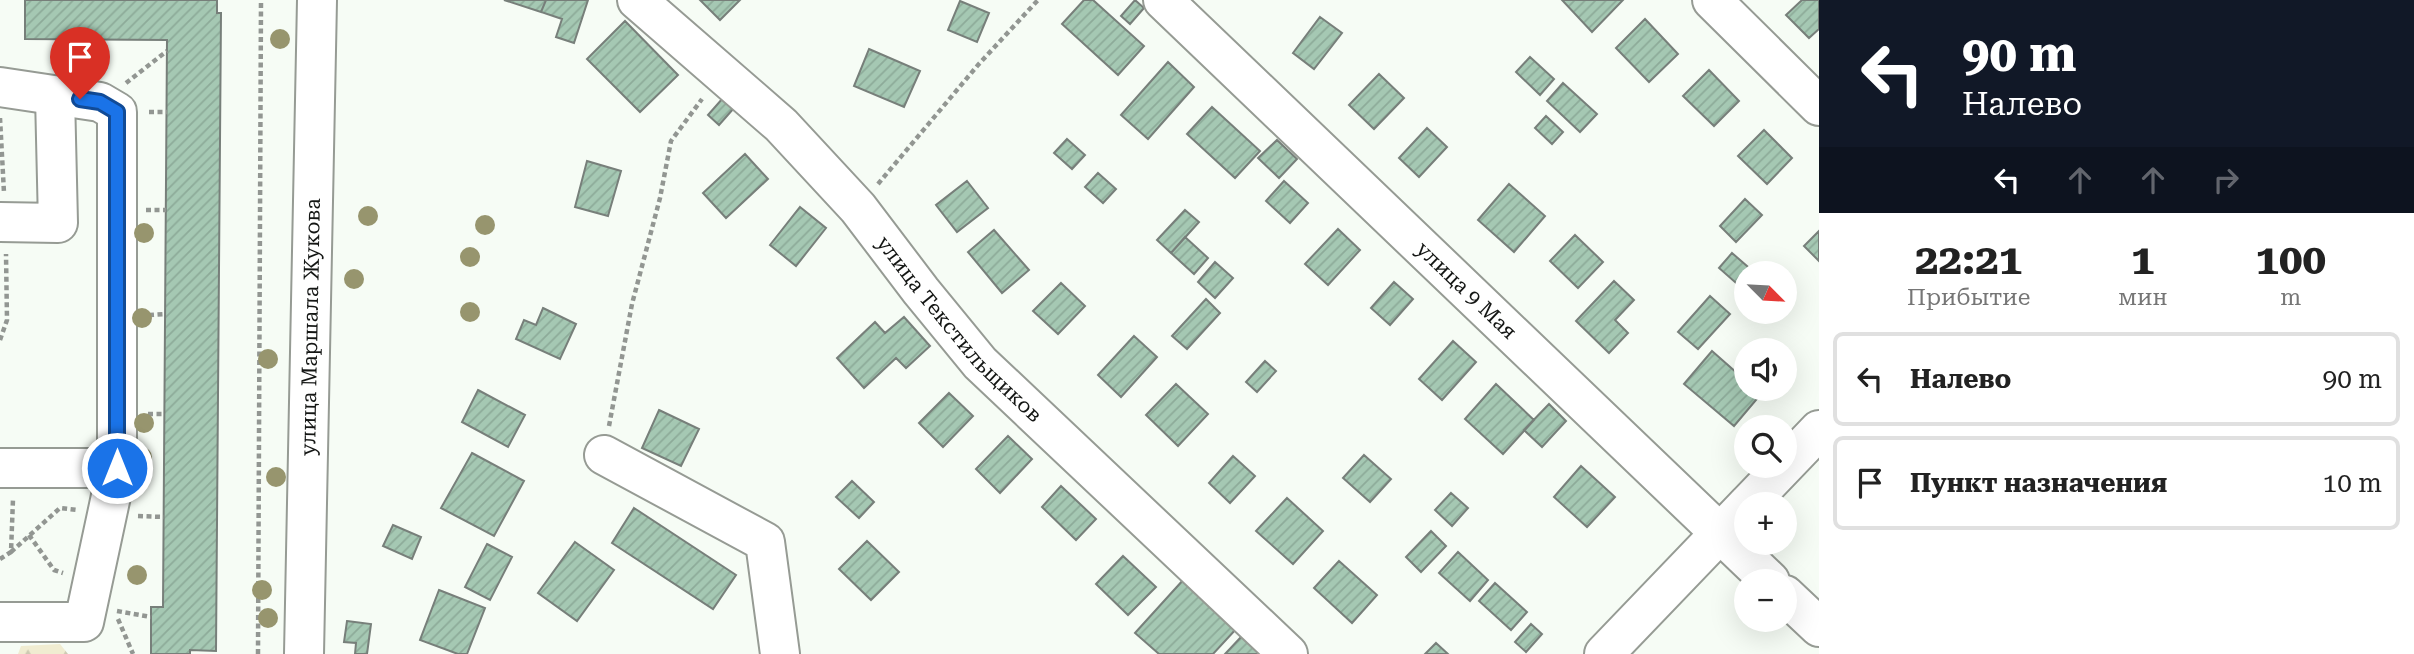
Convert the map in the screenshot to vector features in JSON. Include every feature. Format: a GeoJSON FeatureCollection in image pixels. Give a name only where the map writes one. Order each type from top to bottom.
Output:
{"type":"FeatureCollection","features":[{"type":"Feature","properties":{"kind":"street","name":"улица Маршала Жукова"},"geometry":{"type":"LineString","coordinates":[[304,654],[317,0]]}},
{"type":"Feature","properties":{"kind":"street","name":"улица Текстильщиков"},"geometry":{"type":"LineString","coordinates":[[637,0],[781,125],[858,208],[980,363],[1288,654]]}},
{"type":"Feature","properties":{"kind":"street","name":"улица 9 Мая"},"geometry":{"type":"LineString","coordinates":[[1163,0],[1758,569]]}},
{"type":"Feature","properties":{"kind":"street"},"geometry":{"type":"LineString","coordinates":[[1712,0],[1819,106]]}},
{"type":"Feature","properties":{"kind":"street"},"geometry":{"type":"LineString","coordinates":[[0,87],[100,102],[117,112],[117,468],[107,514],[103,597],[83,622],[0,622]]}},
{"type":"Feature","properties":{"kind":"street"},"geometry":{"type":"LineString","coordinates":[[55,96],[58,223]]}},
{"type":"Feature","properties":{"kind":"street"},"geometry":{"type":"LineString","coordinates":[[3,222],[117,223]]}},
{"type":"Feature","properties":{"kind":"street"},"geometry":{"type":"LineString","coordinates":[[1759,492],[1819,430]]}},
{"type":"Feature","properties":{"kind":"street"},"geometry":{"type":"LineString","coordinates":[[604,455],[765,542],[780,654]]}},
{"type":"Feature","properties":{"kind":"street"},"geometry":{"type":"LineString","coordinates":[[7,468],[117,468]]}},
{"type":"Feature","properties":{"kind":"street"},"geometry":{"type":"LineString","coordinates":[[1604,654],[1734,518]]}},
{"type":"Feature","properties":{"kind":"street"},"geometry":{"type":"LineString","coordinates":[[1797,606],[1819,627]]}},
{"type":"Feature","properties":{"kind":"path"},"geometry":{"type":"LineString","coordinates":[[258,654],[261,0]]}},
{"type":"Feature","properties":{"kind":"path"},"geometry":{"type":"LineString","coordinates":[[858,208],[978,65],[1038,0]]}},
{"type":"Feature","properties":{"kind":"path"},"geometry":{"type":"LineString","coordinates":[[100,102],[167,51]]}},
{"type":"Feature","properties":{"kind":"path"},"geometry":{"type":"LineString","coordinates":[[604,455],[632,304],[660,198],[671,141],[722,73]]}},
{"type":"Feature","properties":{"kind":"path"},"geometry":{"type":"LineString","coordinates":[[0,108],[7,320],[0,340]]}},
{"type":"Feature","properties":{"kind":"path"},"geometry":{"type":"LineString","coordinates":[[7,468],[11,552]]}},
{"type":"Feature","properties":{"kind":"path"},"geometry":{"type":"LineString","coordinates":[[0,559],[60,508],[107,514]]}},
{"type":"Feature","properties":{"kind":"path"},"geometry":{"type":"LineString","coordinates":[[29,535],[54,570],[103,597],[151,617]]}},
{"type":"Feature","properties":{"kind":"green space"},"geometry":{"type":"Polygon","coordinates":[[[60,644],[68,654],[18,654],[21,646],[60,644]]]}},
{"type":"Feature","properties":{"kind":"building"},"geometry":{"type":"Polygon","coordinates":[[[25,0],[217,0],[217,13],[221,13],[216,651],[190,650],[190,654],[151,654],[151,607],[163,607],[167,40],[25,39],[25,0]]]}},
{"type":"Feature","properties":{"kind":"building"},"geometry":{"type":"Polygon","coordinates":[[[504,0],[546,0],[541,12],[504,0]]]}},
{"type":"Feature","properties":{"kind":"building"},"geometry":{"type":"Polygon","coordinates":[[[546,0],[588,0],[574,43],[556,37],[562,19],[541,12],[546,0]]]}},
{"type":"Feature","properties":{"kind":"building"},"geometry":{"type":"Polygon","coordinates":[[[700,0],[740,0],[720,20],[700,0]]]}},
{"type":"Feature","properties":{"kind":"building"},"geometry":{"type":"Polygon","coordinates":[[[1084,0],[1093,0],[1144,46],[1118,75],[1062,24],[1084,0]]]}},
{"type":"Feature","properties":{"kind":"building"},"geometry":{"type":"Polygon","coordinates":[[[1135,0],[1144,8],[1130,24],[1121,16],[1135,0]]]}},
{"type":"Feature","properties":{"kind":"building"},"geometry":{"type":"Polygon","coordinates":[[[1562,0],[1623,0],[1592,32],[1562,0]]]}},
{"type":"Feature","properties":{"kind":"building"},"geometry":{"type":"Polygon","coordinates":[[[1802,0],[1819,0],[1819,29],[1809,38],[1786,15],[1802,0]]]}},
{"type":"Feature","properties":{"kind":"building"},"geometry":{"type":"Polygon","coordinates":[[[960,1],[989,13],[977,42],[948,30],[960,1]]]}},
{"type":"Feature","properties":{"kind":"building"},"geometry":{"type":"Polygon","coordinates":[[[1320,17],[1342,33],[1314,69],[1293,53],[1320,17]]]}},
{"type":"Feature","properties":{"kind":"building"},"geometry":{"type":"Polygon","coordinates":[[[1645,19],[1678,54],[1649,82],[1616,48],[1645,19]]]}},
{"type":"Feature","properties":{"kind":"building"},"geometry":{"type":"Polygon","coordinates":[[[625,21],[678,75],[640,112],[587,59],[625,21]]]}},
{"type":"Feature","properties":{"kind":"building"},"geometry":{"type":"Polygon","coordinates":[[[869,49],[920,71],[904,107],[854,86],[869,49]]]}},
{"type":"Feature","properties":{"kind":"building"},"geometry":{"type":"Polygon","coordinates":[[[1530,57],[1554,79],[1540,95],[1516,72],[1530,57]]]}},
{"type":"Feature","properties":{"kind":"building"},"geometry":{"type":"Polygon","coordinates":[[[1168,62],[1194,87],[1148,139],[1121,115],[1168,62]]]}},
{"type":"Feature","properties":{"kind":"building"},"geometry":{"type":"Polygon","coordinates":[[[1709,70],[1739,101],[1714,126],[1683,96],[1709,70]]]}},
{"type":"Feature","properties":{"kind":"building"},"geometry":{"type":"Polygon","coordinates":[[[1379,74],[1404,98],[1374,129],[1349,105],[1379,74]]]}},
{"type":"Feature","properties":{"kind":"building"},"geometry":{"type":"Polygon","coordinates":[[[1563,83],[1597,114],[1580,132],[1547,101],[1563,83]]]}},
{"type":"Feature","properties":{"kind":"building"},"geometry":{"type":"Polygon","coordinates":[[[723,98],[734,108],[719,125],[708,115],[723,98]]]}},
{"type":"Feature","properties":{"kind":"building"},"geometry":{"type":"Polygon","coordinates":[[[1212,107],[1260,151],[1235,178],[1187,134],[1212,107]]]}},
{"type":"Feature","properties":{"kind":"building"},"geometry":{"type":"Polygon","coordinates":[[[1546,116],[1563,132],[1552,144],[1535,128],[1546,116]]]}},
{"type":"Feature","properties":{"kind":"building"},"geometry":{"type":"Polygon","coordinates":[[[1427,128],[1447,147],[1419,177],[1399,158],[1427,128]]]}},
{"type":"Feature","properties":{"kind":"building"},"geometry":{"type":"Polygon","coordinates":[[[1764,130],[1792,158],[1767,184],[1738,156],[1764,130]]]}},
{"type":"Feature","properties":{"kind":"building"},"geometry":{"type":"Polygon","coordinates":[[[1067,139],[1085,155],[1072,169],[1054,153],[1067,139]]]}},
{"type":"Feature","properties":{"kind":"building"},"geometry":{"type":"Polygon","coordinates":[[[1277,140],[1297,159],[1279,178],[1258,158],[1277,140]]]}},
{"type":"Feature","properties":{"kind":"building"},"geometry":{"type":"Polygon","coordinates":[[[745,154],[768,179],[726,218],[703,193],[745,154]]]}},
{"type":"Feature","properties":{"kind":"building"},"geometry":{"type":"Polygon","coordinates":[[[587,161],[621,171],[608,216],[575,207],[587,161]]]}},
{"type":"Feature","properties":{"kind":"building"},"geometry":{"type":"Polygon","coordinates":[[[1098,173],[1116,189],[1103,203],[1085,187],[1098,173]]]}},
{"type":"Feature","properties":{"kind":"building"},"geometry":{"type":"Polygon","coordinates":[[[967,181],[988,208],[957,232],[936,205],[967,181]]]}},
{"type":"Feature","properties":{"kind":"building"},"geometry":{"type":"Polygon","coordinates":[[[1284,181],[1308,203],[1290,223],[1266,201],[1284,181]]]}},
{"type":"Feature","properties":{"kind":"building"},"geometry":{"type":"Polygon","coordinates":[[[1509,184],[1545,216],[1514,252],[1478,220],[1509,184]]]}},
{"type":"Feature","properties":{"kind":"building"},"geometry":{"type":"Polygon","coordinates":[[[1745,199],[1762,215],[1736,242],[1720,226],[1745,199]]]}},
{"type":"Feature","properties":{"kind":"building"},"geometry":{"type":"Polygon","coordinates":[[[800,207],[826,228],[796,266],[770,245],[800,207]]]}},
{"type":"Feature","properties":{"kind":"building"},"geometry":{"type":"Polygon","coordinates":[[[1185,210],[1199,222],[1171,253],[1157,240],[1185,210]]]}},
{"type":"Feature","properties":{"kind":"building"},"geometry":{"type":"Polygon","coordinates":[[[1338,229],[1360,250],[1328,285],[1305,264],[1338,229]]]}},
{"type":"Feature","properties":{"kind":"building"},"geometry":{"type":"Polygon","coordinates":[[[994,230],[1029,270],[1002,293],[968,252],[994,230]]]}},
{"type":"Feature","properties":{"kind":"building"},"geometry":{"type":"Polygon","coordinates":[[[1819,231],[1819,261],[1804,246],[1819,231]]]}},
{"type":"Feature","properties":{"kind":"building"},"geometry":{"type":"Polygon","coordinates":[[[1575,235],[1603,262],[1578,288],[1550,261],[1575,235]]]}},
{"type":"Feature","properties":{"kind":"building"},"geometry":{"type":"Polygon","coordinates":[[[1185,237],[1208,258],[1194,274],[1171,253],[1185,237]]]}},
{"type":"Feature","properties":{"kind":"building"},"geometry":{"type":"Polygon","coordinates":[[[1732,253],[1741,261],[1734,261],[1734,281],[1719,268],[1732,253]]]}},
{"type":"Feature","properties":{"kind":"building"},"geometry":{"type":"Polygon","coordinates":[[[1215,262],[1233,278],[1215,298],[1198,282],[1215,262]]]}},
{"type":"Feature","properties":{"kind":"building"},"geometry":{"type":"Polygon","coordinates":[[[1614,281],[1634,300],[1615,320],[1628,333],[1609,353],[1576,321],[1614,281]]]}},
{"type":"Feature","properties":{"kind":"building"},"geometry":{"type":"Polygon","coordinates":[[[1394,282],[1413,299],[1390,325],[1371,308],[1394,282]]]}},
{"type":"Feature","properties":{"kind":"building"},"geometry":{"type":"Polygon","coordinates":[[[1061,283],[1085,306],[1058,334],[1033,311],[1061,283]]]}},
{"type":"Feature","properties":{"kind":"building"},"geometry":{"type":"Polygon","coordinates":[[[1710,296],[1730,314],[1698,349],[1678,332],[1710,296]]]}},
{"type":"Feature","properties":{"kind":"building"},"geometry":{"type":"Polygon","coordinates":[[[1206,299],[1220,313],[1187,349],[1172,336],[1206,299]]]}},
{"type":"Feature","properties":{"kind":"building"},"geometry":{"type":"Polygon","coordinates":[[[543,308],[576,324],[560,359],[516,339],[524,320],[536,325],[543,308]]]}},
{"type":"Feature","properties":{"kind":"building"},"geometry":{"type":"Polygon","coordinates":[[[904,317],[930,346],[906,368],[896,358],[864,388],[837,358],[875,322],[885,333],[904,317]]]}},
{"type":"Feature","properties":{"kind":"building"},"geometry":{"type":"Polygon","coordinates":[[[1134,336],[1157,357],[1121,397],[1098,375],[1134,336]]]}},
{"type":"Feature","properties":{"kind":"building"},"geometry":{"type":"Polygon","coordinates":[[[1453,341],[1476,362],[1442,400],[1419,379],[1453,341]]]}},
{"type":"Feature","properties":{"kind":"building"},"geometry":{"type":"Polygon","coordinates":[[[1712,351],[1734,370],[1734,401],[1755,401],[1743,415],[1734,415],[1734,426],[1684,384],[1712,351]]]}},
{"type":"Feature","properties":{"kind":"building"},"geometry":{"type":"Polygon","coordinates":[[[1265,361],[1276,371],[1257,392],[1246,382],[1265,361]]]}},
{"type":"Feature","properties":{"kind":"building"},"geometry":{"type":"Polygon","coordinates":[[[1176,384],[1208,414],[1178,446],[1146,415],[1176,384]]]}},
{"type":"Feature","properties":{"kind":"building"},"geometry":{"type":"Polygon","coordinates":[[[1496,384],[1534,420],[1503,454],[1465,419],[1496,384]]]}},
{"type":"Feature","properties":{"kind":"building"},"geometry":{"type":"Polygon","coordinates":[[[478,390],[525,415],[508,447],[462,422],[478,390]]]}},
{"type":"Feature","properties":{"kind":"building"},"geometry":{"type":"Polygon","coordinates":[[[949,393],[973,416],[943,447],[919,423],[949,393]]]}},
{"type":"Feature","properties":{"kind":"building"},"geometry":{"type":"Polygon","coordinates":[[[1549,404],[1566,421],[1542,447],[1524,430],[1549,404]]]}},
{"type":"Feature","properties":{"kind":"building"},"geometry":{"type":"Polygon","coordinates":[[[659,410],[699,429],[681,466],[642,448],[659,410]]]}},
{"type":"Feature","properties":{"kind":"building"},"geometry":{"type":"Polygon","coordinates":[[[1008,436],[1032,459],[1000,493],[976,469],[1008,436]]]}},
{"type":"Feature","properties":{"kind":"building"},"geometry":{"type":"Polygon","coordinates":[[[472,453],[524,481],[494,536],[441,508],[472,453]]]}},
{"type":"Feature","properties":{"kind":"building"},"geometry":{"type":"Polygon","coordinates":[[[1364,455],[1391,479],[1370,502],[1343,478],[1364,455]]]}},
{"type":"Feature","properties":{"kind":"building"},"geometry":{"type":"Polygon","coordinates":[[[1233,456],[1255,476],[1230,503],[1209,483],[1233,456]]]}},
{"type":"Feature","properties":{"kind":"building"},"geometry":{"type":"Polygon","coordinates":[[[1581,466],[1615,497],[1587,527],[1554,497],[1581,466]]]}},
{"type":"Feature","properties":{"kind":"building"},"geometry":{"type":"Polygon","coordinates":[[[852,481],[874,502],[859,518],[836,497],[852,481]]]}},
{"type":"Feature","properties":{"kind":"building"},"geometry":{"type":"Polygon","coordinates":[[[1061,486],[1096,519],[1076,540],[1042,507],[1061,486]]]}},
{"type":"Feature","properties":{"kind":"building"},"geometry":{"type":"Polygon","coordinates":[[[1451,493],[1468,508],[1452,526],[1435,510],[1451,493]]]}},
{"type":"Feature","properties":{"kind":"building"},"geometry":{"type":"Polygon","coordinates":[[[1287,498],[1323,531],[1293,564],[1256,531],[1287,498]]]}},
{"type":"Feature","properties":{"kind":"building"},"geometry":{"type":"Polygon","coordinates":[[[634,508],[736,575],[713,609],[612,543],[634,508]]]}},
{"type":"Feature","properties":{"kind":"building"},"geometry":{"type":"Polygon","coordinates":[[[393,525],[421,537],[412,559],[383,546],[393,525]]]}},
{"type":"Feature","properties":{"kind":"building"},"geometry":{"type":"Polygon","coordinates":[[[1431,531],[1446,546],[1421,572],[1406,557],[1431,531]]]}},
{"type":"Feature","properties":{"kind":"building"},"geometry":{"type":"Polygon","coordinates":[[[867,541],[899,572],[871,600],[839,569],[867,541]]]}},
{"type":"Feature","properties":{"kind":"building"},"geometry":{"type":"Polygon","coordinates":[[[575,542],[614,570],[577,621],[538,593],[575,542]]]}},
{"type":"Feature","properties":{"kind":"building"},"geometry":{"type":"Polygon","coordinates":[[[487,544],[512,557],[490,600],[465,587],[487,544]]]}},
{"type":"Feature","properties":{"kind":"building"},"geometry":{"type":"Polygon","coordinates":[[[1458,552],[1488,580],[1470,601],[1439,573],[1458,552]]]}},
{"type":"Feature","properties":{"kind":"building"},"geometry":{"type":"Polygon","coordinates":[[[1123,556],[1156,587],[1128,615],[1096,584],[1123,556]]]}},
{"type":"Feature","properties":{"kind":"building"},"geometry":{"type":"Polygon","coordinates":[[[1339,561],[1377,595],[1352,623],[1314,588],[1339,561]]]}},
{"type":"Feature","properties":{"kind":"building"},"geometry":{"type":"Polygon","coordinates":[[[1184,579],[1237,628],[1213,654],[1159,654],[1135,633],[1184,579]]]}},
{"type":"Feature","properties":{"kind":"building"},"geometry":{"type":"Polygon","coordinates":[[[1495,583],[1527,612],[1511,630],[1479,601],[1495,583]]]}},
{"type":"Feature","properties":{"kind":"building"},"geometry":{"type":"Polygon","coordinates":[[[439,590],[485,608],[467,654],[458,654],[420,640],[439,590]]]}},
{"type":"Feature","properties":{"kind":"building"},"geometry":{"type":"Polygon","coordinates":[[[347,621],[371,624],[367,654],[355,654],[356,643],[344,642],[347,621]]]}},
{"type":"Feature","properties":{"kind":"building"},"geometry":{"type":"Polygon","coordinates":[[[1531,624],[1542,634],[1526,652],[1515,642],[1531,624]]]}},
{"type":"Feature","properties":{"kind":"building"},"geometry":{"type":"Polygon","coordinates":[[[1242,636],[1262,654],[1225,654],[1242,636]]]}},
{"type":"Feature","properties":{"kind":"building"},"geometry":{"type":"Polygon","coordinates":[[[1436,643],[1448,654],[1425,654],[1436,643]]]}},
{"type":"Feature","properties":{"kind":"route"},"geometry":{"type":"LineString","coordinates":[[80,99],[100,102],[117,112],[117,468]]}}]}
